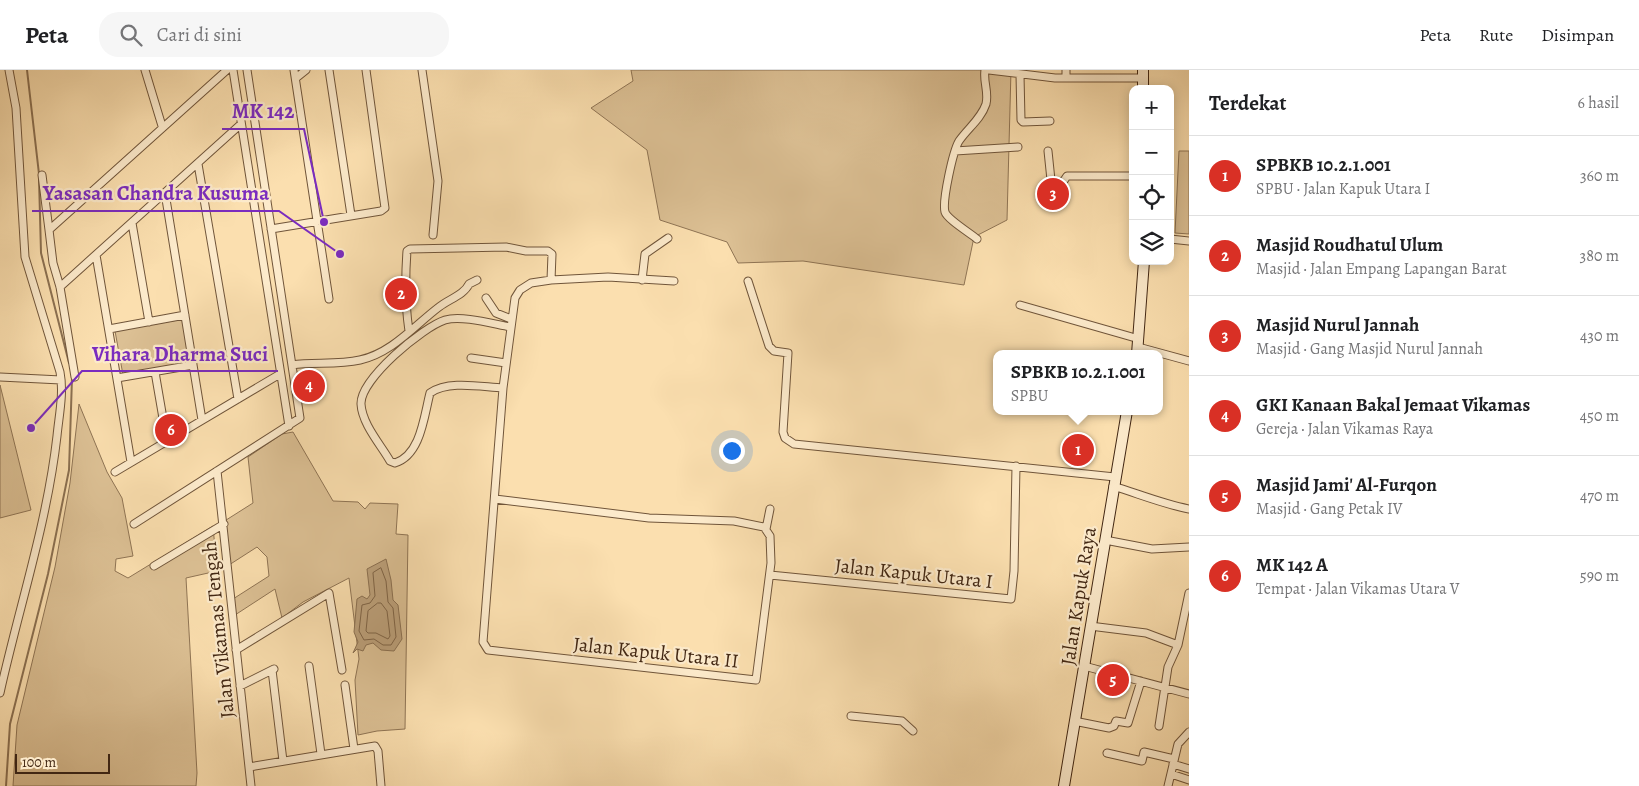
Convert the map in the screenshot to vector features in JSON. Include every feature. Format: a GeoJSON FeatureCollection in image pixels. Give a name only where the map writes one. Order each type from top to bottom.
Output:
{"type":"FeatureCollection","features":[{"type":"Feature","properties":{"kind":"main road"},"geometry":{"type":"LineString","coordinates":[[1138,347],[1144,265]]}},
{"type":"Feature","properties":{"kind":"main road","name":"Jalan Kapuk Raya"},"geometry":{"type":"LineString","coordinates":[[1064,786],[1126,415]]}},
{"type":"Feature","properties":{"kind":"street"},"geometry":{"type":"LineString","coordinates":[[0,692],[32,572],[52,474],[62,380],[25,257],[16,108],[9,70]]}},
{"type":"Feature","properties":{"kind":"street"},"geometry":{"type":"LineString","coordinates":[[153,70],[146,73],[162,126]]}},
{"type":"Feature","properties":{"kind":"street"},"geometry":{"type":"LineString","coordinates":[[49,230],[162,126],[228,70]]}},
{"type":"Feature","properties":{"kind":"street"},"geometry":{"type":"LineString","coordinates":[[233,70],[280,374],[290,425]]}},
{"type":"Feature","properties":{"kind":"street"},"geometry":{"type":"LineString","coordinates":[[134,524],[299,418],[247,70]]}},
{"type":"Feature","properties":{"kind":"street"},"geometry":{"type":"LineString","coordinates":[[306,70],[295,74],[329,299]]}},
{"type":"Feature","properties":{"kind":"street"},"geometry":{"type":"LineString","coordinates":[[329,70],[351,215]]}},
{"type":"Feature","properties":{"kind":"street"},"geometry":{"type":"LineString","coordinates":[[271,229],[381,211],[385,208],[386,203],[366,70]]}},
{"type":"Feature","properties":{"kind":"street"},"geometry":{"type":"LineString","coordinates":[[422,70],[438,181],[433,235]]}},
{"type":"Feature","properties":{"kind":"street"},"geometry":{"type":"LineString","coordinates":[[977,239],[945,212],[949,173],[955,151],[960,141],[978,120],[986,105],[988,93],[985,70]]}},
{"type":"Feature","properties":{"kind":"street"},"geometry":{"type":"LineString","coordinates":[[989,70],[1020,75],[1143,74]]}},
{"type":"Feature","properties":{"kind":"street"},"geometry":{"type":"LineString","coordinates":[[1020,75],[1021,120],[1023,122],[1050,121]]}},
{"type":"Feature","properties":{"kind":"street"},"geometry":{"type":"LineString","coordinates":[[60,287],[240,124]]}},
{"type":"Feature","properties":{"kind":"street"},"geometry":{"type":"LineString","coordinates":[[955,151],[1018,147]]}},
{"type":"Feature","properties":{"kind":"street"},"geometry":{"type":"LineString","coordinates":[[1048,151],[1051,180],[1063,182],[1067,176],[1129,176]]}},
{"type":"Feature","properties":{"kind":"street"},"geometry":{"type":"LineString","coordinates":[[198,164],[238,399]]}},
{"type":"Feature","properties":{"kind":"street"},"geometry":{"type":"LineString","coordinates":[[42,175],[53,263],[60,287],[75,377]]}},
{"type":"Feature","properties":{"kind":"street"},"geometry":{"type":"LineString","coordinates":[[166,193],[202,420]]}},
{"type":"Feature","properties":{"kind":"street"},"geometry":{"type":"LineString","coordinates":[[132,223],[149,322]]}},
{"type":"Feature","properties":{"kind":"street"},"geometry":{"type":"LineString","coordinates":[[642,280],[645,254],[668,238]]}},
{"type":"Feature","properties":{"kind":"street"},"geometry":{"type":"LineString","coordinates":[[1174,239],[1189,241]]}},
{"type":"Feature","properties":{"kind":"street"},"geometry":{"type":"LineString","coordinates":[[410,332],[406,306],[407,251],[410,249],[506,247],[526,251],[548,251],[552,254],[551,280],[608,277],[674,281]]}},
{"type":"Feature","properties":{"kind":"street"},"geometry":{"type":"LineString","coordinates":[[96,255],[131,462]]}},
{"type":"Feature","properties":{"kind":"street"},"geometry":{"type":"LineString","coordinates":[[292,365],[362,360],[391,346],[438,307],[477,280]]}},
{"type":"Feature","properties":{"kind":"street","name":"Jalan Kapuk Utara II"},"geometry":{"type":"LineString","coordinates":[[551,280],[531,283],[520,290],[513,303],[503,388],[484,642],[488,650],[756,680],[773,575],[771,546],[766,529]]}},
{"type":"Feature","properties":{"kind":"street"},"geometry":{"type":"LineString","coordinates":[[748,281],[768,346],[774,351],[788,353],[783,432],[791,442],[1016,466],[1114,482],[1170,506],[1189,509]]}},
{"type":"Feature","properties":{"kind":"street"},"geometry":{"type":"LineString","coordinates":[[486,298],[496,314],[511,319]]}},
{"type":"Feature","properties":{"kind":"street"},"geometry":{"type":"LineString","coordinates":[[1020,305],[1138,347]]}},
{"type":"Feature","properties":{"kind":"street"},"geometry":{"type":"LineString","coordinates":[[109,329],[185,314]]}},
{"type":"Feature","properties":{"kind":"street"},"geometry":{"type":"LineString","coordinates":[[503,388],[456,386],[435,390],[430,393],[414,447],[400,461],[390,462],[367,422],[362,409],[362,398],[380,367],[439,323],[449,319],[467,320],[510,327]]}},
{"type":"Feature","properties":{"kind":"street"},"geometry":{"type":"LineString","coordinates":[[1163,354],[1189,361]]}},
{"type":"Feature","properties":{"kind":"street"},"geometry":{"type":"LineString","coordinates":[[471,358],[506,363]]}},
{"type":"Feature","properties":{"kind":"street"},"geometry":{"type":"LineString","coordinates":[[117,378],[193,365]]}},
{"type":"Feature","properties":{"kind":"street"},"geometry":{"type":"LineString","coordinates":[[155,372],[165,430]]}},
{"type":"Feature","properties":{"kind":"street"},"geometry":{"type":"LineString","coordinates":[[115,472],[280,374]]}},
{"type":"Feature","properties":{"kind":"street"},"geometry":{"type":"LineString","coordinates":[[0,377],[62,380]]}},
{"type":"Feature","properties":{"kind":"street","name":"Jalan Kapuk Utara I"},"geometry":{"type":"LineString","coordinates":[[773,575],[1011,599],[1014,570],[1016,466]]}},
{"type":"Feature","properties":{"kind":"street","name":"Jalan Vikamas Tengah"},"geometry":{"type":"LineString","coordinates":[[217,472],[251,786]]}},
{"type":"Feature","properties":{"kind":"street"},"geometry":{"type":"LineString","coordinates":[[495,499],[649,518],[734,521],[757,524],[766,529],[770,509]]}},
{"type":"Feature","properties":{"kind":"street"},"geometry":{"type":"LineString","coordinates":[[154,566],[224,524]]}},
{"type":"Feature","properties":{"kind":"street"},"geometry":{"type":"LineString","coordinates":[[1104,540],[1152,549],[1189,547]]}},
{"type":"Feature","properties":{"kind":"street"},"geometry":{"type":"LineString","coordinates":[[236,650],[329,593],[342,670]]}},
{"type":"Feature","properties":{"kind":"street"},"geometry":{"type":"LineString","coordinates":[[1159,726],[1169,663],[1178,644],[1189,593]]}},
{"type":"Feature","properties":{"kind":"street"},"geometry":{"type":"LineString","coordinates":[[1090,626],[1146,633],[1178,644]]}},
{"type":"Feature","properties":{"kind":"street"},"geometry":{"type":"LineString","coordinates":[[309,666],[321,754]]}},
{"type":"Feature","properties":{"kind":"street"},"geometry":{"type":"LineString","coordinates":[[1084,666],[1189,694]]}},
{"type":"Feature","properties":{"kind":"street"},"geometry":{"type":"LineString","coordinates":[[240,686],[273,670],[284,761]]}},
{"type":"Feature","properties":{"kind":"street"},"geometry":{"type":"LineString","coordinates":[[1074,721],[1109,728],[1114,726],[1116,721],[1128,723],[1141,682]]}},
{"type":"Feature","properties":{"kind":"street"},"geometry":{"type":"LineString","coordinates":[[345,685],[354,749]]}},
{"type":"Feature","properties":{"kind":"street"},"geometry":{"type":"LineString","coordinates":[[851,716],[902,721],[913,731]]}},
{"type":"Feature","properties":{"kind":"street"},"geometry":{"type":"LineString","coordinates":[[1168,786],[1180,740],[1189,732]]}},
{"type":"Feature","properties":{"kind":"street"},"geometry":{"type":"LineString","coordinates":[[248,767],[375,746],[378,751],[381,786]]}},
{"type":"Feature","properties":{"kind":"street"},"geometry":{"type":"LineString","coordinates":[[1107,753],[1142,761],[1144,752],[1174,761],[1189,769]]}},
{"type":"Feature","properties":{"kind":"street"},"geometry":{"type":"LineString","coordinates":[[1171,774],[1189,780]]}},
{"type":"Feature","properties":{"kind":"shaded area"},"geometry":{"type":"Polygon","coordinates":[[[631,70],[1011,70],[1007,220],[974,237],[964,285],[803,261],[738,263],[727,242],[660,220],[647,150],[591,108],[633,81],[631,70]]]}},
{"type":"Feature","properties":{"kind":"shaded area"},"geometry":{"type":"Polygon","coordinates":[[[1179,151],[1189,151],[1189,234],[1175,233],[1179,151]]]}},
{"type":"Feature","properties":{"kind":"shaded area"},"geometry":{"type":"Polygon","coordinates":[[[184,319],[192,363],[123,375],[115,331],[184,319]]]}},
{"type":"Feature","properties":{"kind":"shaded area"},"geometry":{"type":"Polygon","coordinates":[[[0,385],[31,510],[0,518],[0,385]]]}},
{"type":"Feature","properties":{"kind":"shaded area"},"geometry":{"type":"Polygon","coordinates":[[[79,404],[107,472],[122,498],[133,556],[116,559],[115,571],[128,578],[213,526],[217,571],[186,578],[197,773],[196,786],[13,786],[17,725],[55,567],[70,483],[79,404]]]}},
{"type":"Feature","properties":{"kind":"shaded area"},"geometry":{"type":"Polygon","coordinates":[[[293,432],[333,501],[358,502],[365,509],[370,503],[398,504],[396,534],[408,535],[405,729],[377,731],[358,735],[355,680],[359,659],[349,578],[303,602],[282,618],[275,589],[235,615],[233,599],[269,576],[267,557],[257,547],[229,565],[223,522],[253,503],[248,457],[282,434],[293,432]]]}},
{"type":"Feature","properties":{"kind":"water"},"geometry":{"type":"Polygon","coordinates":[[[386,559],[393,600],[398,605],[402,639],[394,651],[381,650],[373,643],[366,645],[363,651],[357,649],[353,653],[358,642],[354,632],[357,599],[362,596],[367,599],[370,595],[367,569],[386,559]]]}},
{"type":"Feature","properties":{"kind":"waterway"},"geometry":{"type":"LineString","coordinates":[[27,70],[39,174]]}},
{"type":"Feature","properties":{"kind":"waterway"},"geometry":{"type":"LineString","coordinates":[[39,179],[41,253],[69,363]]}},
{"type":"Feature","properties":{"kind":"waterway"},"geometry":{"type":"LineString","coordinates":[[6,786],[10,724],[48,574],[69,470],[72,378]]}},
{"type":"Feature","properties":{"kind":"place","name":"Masjid Nurul Jannah"},"geometry":{"type":"Point","coordinates":[1053,194]}},
{"type":"Feature","properties":{"kind":"place","name":"MK 142"},"geometry":{"type":"Point","coordinates":[324,222]}},
{"type":"Feature","properties":{"kind":"place","name":"Yasasan Chandra Kusuma"},"geometry":{"type":"Point","coordinates":[340,254]}},
{"type":"Feature","properties":{"kind":"place","name":"Masjid Roudhatul Ulum"},"geometry":{"type":"Point","coordinates":[401,294]}},
{"type":"Feature","properties":{"kind":"place","name":"GKI Kanaan Bakal Jemaat Vikamas"},"geometry":{"type":"Point","coordinates":[309,386]}},
{"type":"Feature","properties":{"kind":"place","name":"Vihara Dharma Suci"},"geometry":{"type":"Point","coordinates":[31,428]}},
{"type":"Feature","properties":{"kind":"place","name":"MK 142 A"},"geometry":{"type":"Point","coordinates":[171,430]}},
{"type":"Feature","properties":{"kind":"place","name":"SPBKB 10.2.1.001"},"geometry":{"type":"Point","coordinates":[1078,450]}},
{"type":"Feature","properties":{"kind":"place","name":"Masjid Jami' Al-Furqon"},"geometry":{"type":"Point","coordinates":[1113,680]}}]}
